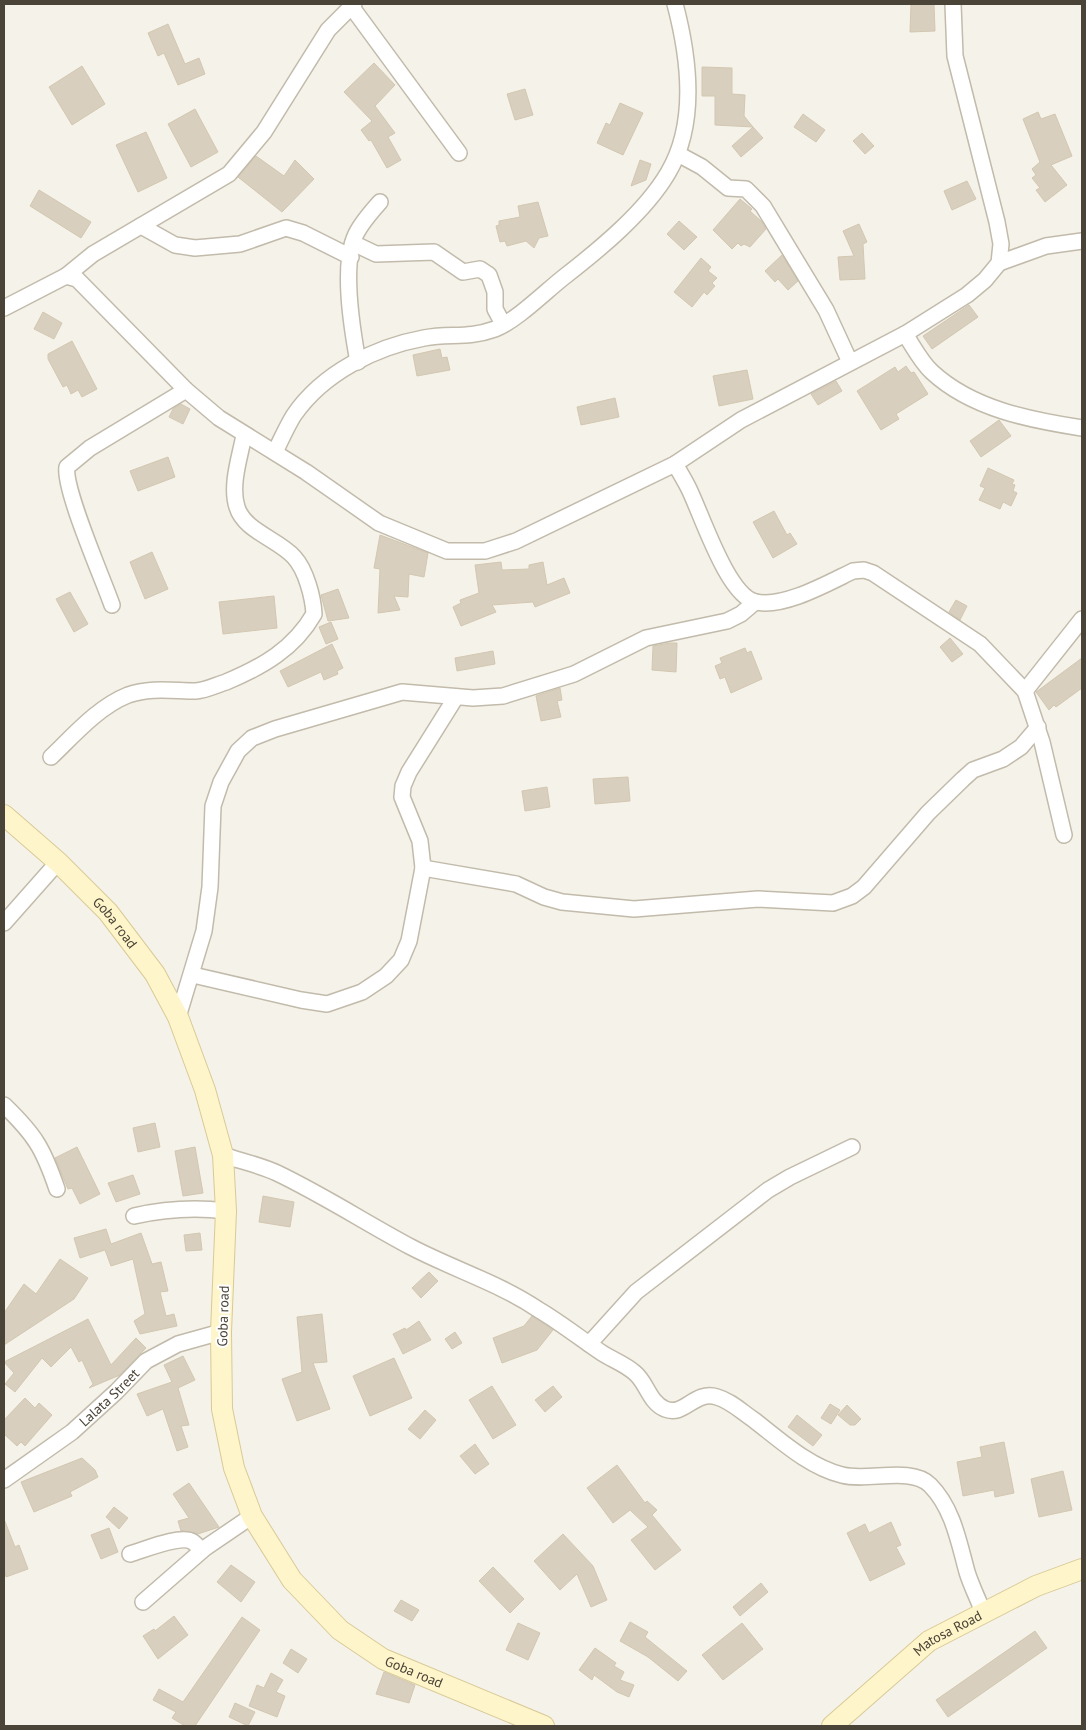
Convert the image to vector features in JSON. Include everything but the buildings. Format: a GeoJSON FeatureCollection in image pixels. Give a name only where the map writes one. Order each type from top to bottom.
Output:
{"type":"FeatureCollection","features":[{"type":"Feature","properties":{"kind":"street"},"geometry":{"type":"LineString","coordinates":[[275,452],[294,416],[327,379],[358,362],[417,340],[471,336],[503,324],[609,242],[668,174],[678,154],[686,117],[689,76],[675,4]]}},
{"type":"Feature","properties":{"kind":"street"},"geometry":{"type":"LineString","coordinates":[[953,4],[955,56],[997,222],[1001,244],[999,263]]}},
{"type":"Feature","properties":{"kind":"street"},"geometry":{"type":"LineString","coordinates":[[4,308],[66,276],[93,254],[229,174],[264,132],[328,30],[353,5],[458,153]]}},
{"type":"Feature","properties":{"kind":"street"},"geometry":{"type":"LineString","coordinates":[[678,154],[702,167],[728,188],[746,189],[763,206],[826,310],[850,362]]}},
{"type":"Feature","properties":{"kind":"street"},"geometry":{"type":"LineString","coordinates":[[358,362],[349,306],[352,250],[362,224],[380,202]]}},
{"type":"Feature","properties":{"kind":"street"},"geometry":{"type":"LineString","coordinates":[[141,226],[175,245],[195,248],[240,244],[286,228],[352,250],[376,254],[434,252],[464,272],[480,269],[489,275],[495,292],[495,310],[503,324]]}},
{"type":"Feature","properties":{"kind":"street"},"geometry":{"type":"LineString","coordinates":[[66,276],[77,279],[98,298],[186,390],[219,418],[244,435],[275,452],[379,523],[447,551],[466,553],[485,552],[516,541],[675,464],[741,420],[905,334],[967,295],[985,280],[999,263],[1046,246],[1082,241]]}},
{"type":"Feature","properties":{"kind":"street"},"geometry":{"type":"LineString","coordinates":[[905,334],[931,371],[952,388],[985,404],[1034,421],[1082,428]]}},
{"type":"Feature","properties":{"kind":"street"},"geometry":{"type":"LineString","coordinates":[[112,605],[72,497],[66,474],[67,467],[90,448],[186,390]]}},
{"type":"Feature","properties":{"kind":"street"},"geometry":{"type":"LineString","coordinates":[[51,757],[97,714],[126,696],[140,692],[198,691],[213,687],[248,674],[285,650],[304,632],[314,614],[300,565],[295,557],[281,545],[244,519],[237,508],[236,475],[244,435]]}},
{"type":"Feature","properties":{"kind":"street"},"geometry":{"type":"LineString","coordinates":[[675,464],[688,487],[725,569],[740,592],[755,602],[777,602],[853,571],[864,570],[873,573],[980,644],[1025,691],[1038,727],[1064,835]]}},
{"type":"Feature","properties":{"kind":"street"},"geometry":{"type":"LineString","coordinates":[[178,1017],[193,974],[204,931],[210,887],[213,806],[221,782],[238,751],[252,738],[275,729],[345,711],[402,692],[456,696],[503,696],[574,674],[646,638],[727,621],[742,614],[755,602]]}},
{"type":"Feature","properties":{"kind":"street"},"geometry":{"type":"LineString","coordinates":[[1025,691],[1082,619]]}},
{"type":"Feature","properties":{"kind":"street"},"geometry":{"type":"LineString","coordinates":[[193,974],[301,1000],[327,1004],[362,992],[386,976],[401,960],[409,941],[423,868],[420,841],[402,797],[403,786],[456,696]]}},
{"type":"Feature","properties":{"kind":"street"},"geometry":{"type":"LineString","coordinates":[[423,868],[516,884],[562,902],[634,909],[758,899],[833,903],[852,896],[864,887],[928,813],[973,770],[1009,755],[1021,747],[1038,727]]}},
{"type":"Feature","properties":{"kind":"street","name":"Goba road"},"geometry":{"type":"LineString","coordinates":[[4,815],[58,862],[108,912],[155,974],[178,1017],[205,1090],[223,1155],[226,1211],[221,1332],[222,1409],[234,1468],[252,1516],[292,1580],[340,1630],[383,1659],[544,1726]]}},
{"type":"Feature","properties":{"kind":"street"},"geometry":{"type":"LineString","coordinates":[[4,923],[58,862]]}},
{"type":"Feature","properties":{"kind":"street"},"geometry":{"type":"LineString","coordinates":[[4,1105],[33,1135],[45,1154],[57,1189]]}},
{"type":"Feature","properties":{"kind":"street"},"geometry":{"type":"LineString","coordinates":[[589,1344],[636,1292],[768,1190],[852,1147]]}},
{"type":"Feature","properties":{"kind":"street"},"geometry":{"type":"LineString","coordinates":[[223,1155],[275,1172],[322,1196],[413,1248],[537,1308],[636,1374],[654,1401],[665,1409],[676,1411],[686,1407],[694,1399],[706,1395],[718,1397],[734,1405],[803,1456],[824,1469],[860,1478],[892,1475],[914,1478],[929,1483],[955,1526],[967,1573],[983,1612]]}},
{"type":"Feature","properties":{"kind":"street"},"geometry":{"type":"LineString","coordinates":[[134,1216],[159,1210],[198,1208],[226,1211]]}},
{"type":"Feature","properties":{"kind":"street","name":"Lalata Street"},"geometry":{"type":"LineString","coordinates":[[4,1480],[72,1432],[116,1392],[146,1360],[178,1344],[221,1332]]}},
{"type":"Feature","properties":{"kind":"street"},"geometry":{"type":"LineString","coordinates":[[143,1602],[201,1551],[252,1516]]}},
{"type":"Feature","properties":{"kind":"street"},"geometry":{"type":"LineString","coordinates":[[130,1554],[174,1541],[186,1540],[193,1542],[201,1551]]}},
{"type":"Feature","properties":{"kind":"street","name":"Matosa Road"},"geometry":{"type":"LineString","coordinates":[[832,1726],[929,1641],[1036,1586],[1082,1569]]}}]}
